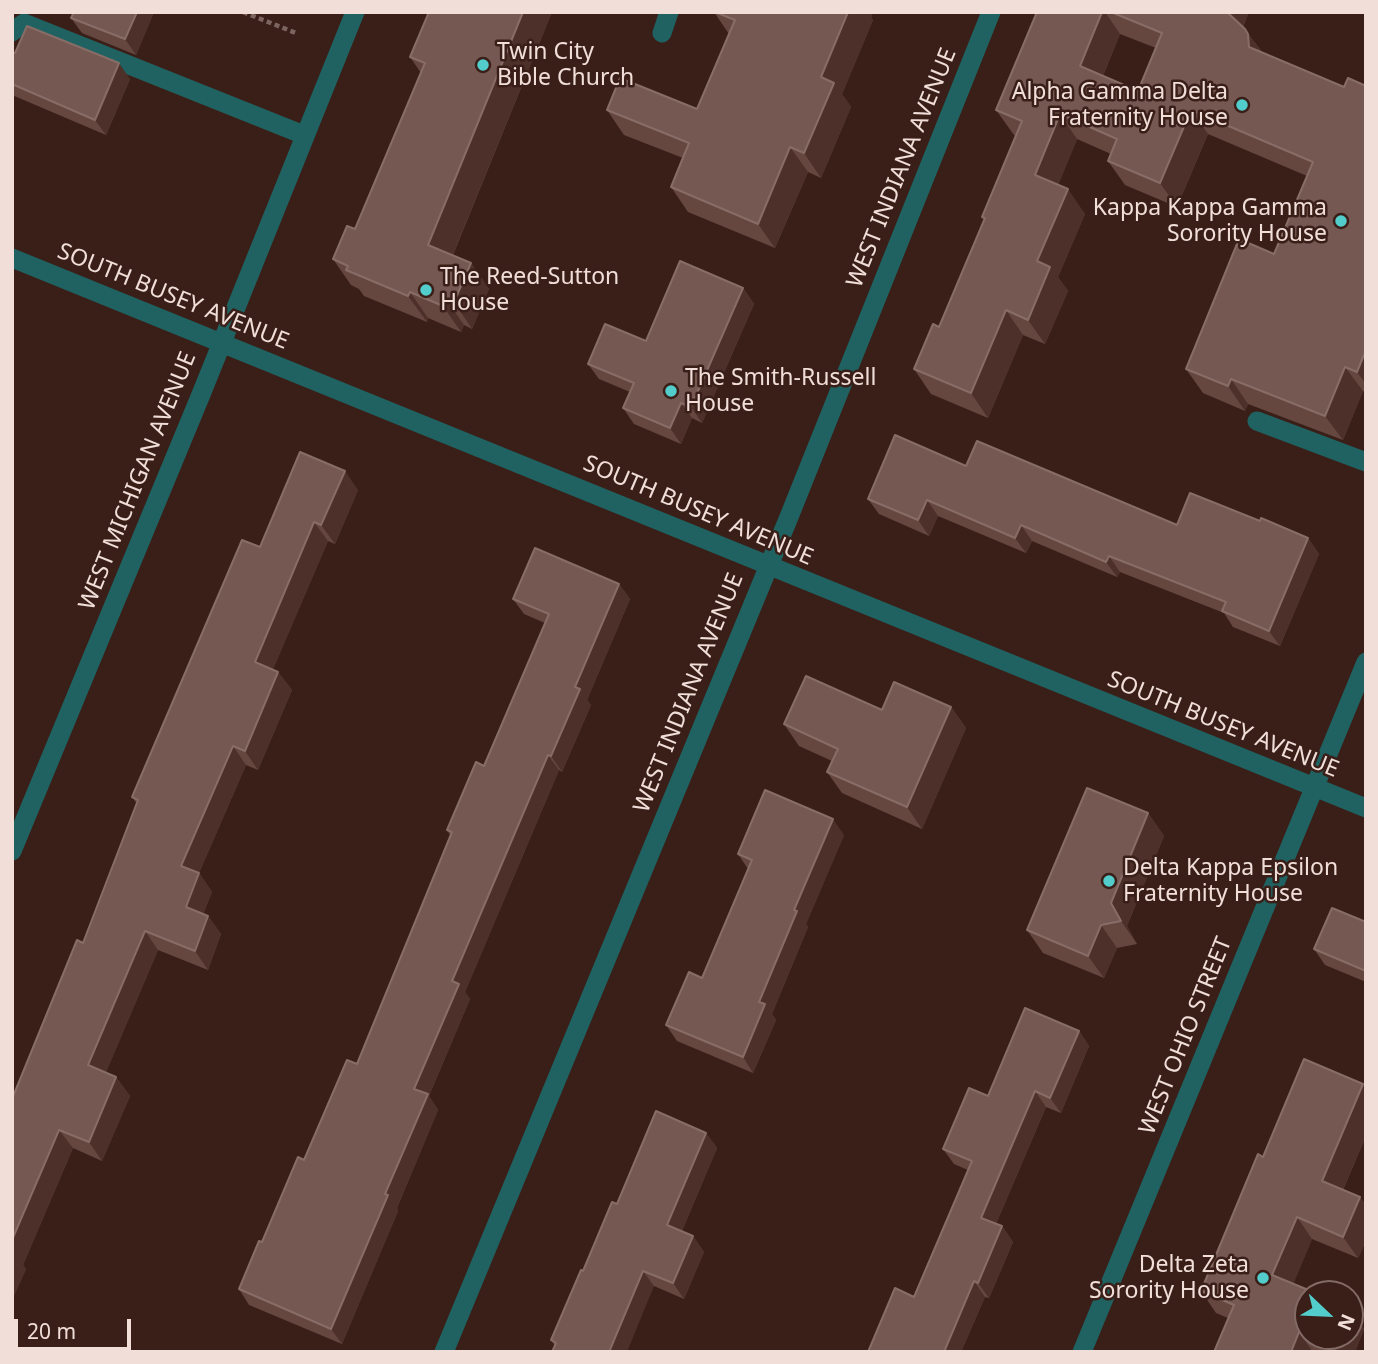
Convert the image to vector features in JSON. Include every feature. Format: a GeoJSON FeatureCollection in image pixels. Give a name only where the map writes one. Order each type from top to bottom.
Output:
{"type":"FeatureCollection","features":[{"type":"Feature","properties":{"kind":"street","name":"WEST MICHIGAN AVENUE"},"geometry":{"type":"LineString","coordinates":[[12,851],[355,12]]}},
{"type":"Feature","properties":{"kind":"street"},"geometry":{"type":"LineString","coordinates":[[662,33],[669,12]]}},
{"type":"Feature","properties":{"kind":"street","name":"WEST INDIANA AVENUE"},"geometry":{"type":"LineString","coordinates":[[444,1352],[768,565],[991,12]]}},
{"type":"Feature","properties":{"kind":"street"},"geometry":{"type":"LineString","coordinates":[[12,32],[24,23],[304,135]]}},
{"type":"Feature","properties":{"kind":"street","name":"SOUTH BUSEY AVENUE"},"geometry":{"type":"LineString","coordinates":[[12,258],[1366,808]]}},
{"type":"Feature","properties":{"kind":"street"},"geometry":{"type":"LineString","coordinates":[[1258,421],[1366,462]]}},
{"type":"Feature","properties":{"kind":"street","name":"WEST OHIO STREET"},"geometry":{"type":"LineString","coordinates":[[1082,1352],[1366,662]]}},
{"type":"Feature","properties":{"kind":"path"},"geometry":{"type":"LineString","coordinates":[[243,12],[296,33]]}},
{"type":"Feature","properties":{"kind":"building"},"geometry":{"type":"Polygon","coordinates":[[[74,12],[137,12],[125,39],[71,18],[74,12]]]}},
{"type":"Feature","properties":{"kind":"building"},"geometry":{"type":"Polygon","coordinates":[[[429,12],[523,12],[428,245],[471,263],[454,302],[446,299],[443,306],[410,292],[408,296],[346,270],[348,266],[333,259],[347,226],[355,229],[425,63],[410,57],[429,12]]]}},
{"type":"Feature","properties":{"kind":"building"},"geometry":{"type":"Polygon","coordinates":[[[715,12],[848,12],[821,77],[834,83],[804,153],[790,147],[758,224],[671,187],[689,143],[607,110],[620,78],[697,109],[735,20],[715,12]]]}},
{"type":"Feature","properties":{"kind":"building"},"geometry":{"type":"Polygon","coordinates":[[[1037,12],[1102,12],[1080,66],[1138,91],[1162,33],[1111,12],[1227,12],[1245,29],[1249,47],[1344,87],[1348,78],[1366,86],[1366,350],[1357,372],[1345,367],[1325,416],[1231,379],[1228,386],[1186,369],[1239,239],[1274,254],[1313,162],[1191,110],[1160,183],[1108,161],[1117,139],[1060,114],[1035,175],[1068,189],[1037,261],[1050,267],[1028,320],[1006,310],[971,393],[914,369],[933,324],[939,327],[1022,121],[996,110],[1037,12]]]}},
{"type":"Feature","properties":{"kind":"building"},"geometry":{"type":"Polygon","coordinates":[[[27,26],[119,63],[95,120],[12,84],[12,52],[15,53],[27,26]]]}},
{"type":"Feature","properties":{"kind":"building"},"geometry":{"type":"Polygon","coordinates":[[[680,261],[743,288],[691,407],[681,403],[670,428],[623,408],[634,383],[588,364],[605,324],[646,341],[680,261]]]}},
{"type":"Feature","properties":{"kind":"building"},"geometry":{"type":"Polygon","coordinates":[[[895,435],[966,466],[977,441],[1177,525],[1190,493],[1308,538],[1269,631],[1222,611],[1226,602],[1109,556],[1106,562],[1021,525],[1015,538],[927,500],[918,520],[868,499],[895,435]]]}},
{"type":"Feature","properties":{"kind":"building"},"geometry":{"type":"Polygon","coordinates":[[[300,452],[345,471],[321,525],[314,522],[255,662],[278,672],[245,751],[233,746],[181,866],[199,873],[186,907],[208,916],[195,951],[145,931],[88,1065],[116,1077],[89,1142],[59,1130],[12,1240],[12,1099],[77,940],[83,943],[138,800],[132,797],[242,540],[260,547],[300,452]]]}},
{"type":"Feature","properties":{"kind":"building"},"geometry":{"type":"Polygon","coordinates":[[[535,548],[619,584],[575,687],[580,689],[551,756],[548,755],[452,981],[459,984],[414,1089],[428,1094],[331,1329],[239,1289],[298,1157],[304,1160],[347,1060],[357,1064],[452,832],[447,830],[476,762],[484,766],[549,614],[513,599],[535,548]]]}},
{"type":"Feature","properties":{"kind":"building"},"geometry":{"type":"Polygon","coordinates":[[[806,676],[882,710],[894,682],[951,707],[907,807],[827,772],[838,749],[784,724],[806,676]]]}},
{"type":"Feature","properties":{"kind":"building"},"geometry":{"type":"Polygon","coordinates":[[[1087,788],[1148,813],[1111,903],[1121,921],[1101,925],[1088,956],[1027,930],[1087,788]]]}},
{"type":"Feature","properties":{"kind":"building"},"geometry":{"type":"Polygon","coordinates":[[[765,790],[833,819],[759,1002],[765,1004],[743,1057],[666,1025],[689,972],[702,978],[752,860],[738,854],[765,790]]]}},
{"type":"Feature","properties":{"kind":"building"},"geometry":{"type":"Polygon","coordinates":[[[1332,908],[1366,922],[1366,971],[1314,949],[1332,908]]]}},
{"type":"Feature","properties":{"kind":"building"},"geometry":{"type":"Polygon","coordinates":[[[1025,1008],[1079,1031],[1050,1098],[1035,1091],[981,1218],[1002,1226],[978,1283],[974,1281],[944,1352],[868,1352],[895,1288],[914,1297],[972,1161],[943,1149],[969,1088],[988,1096],[1025,1008]]]}},
{"type":"Feature","properties":{"kind":"building"},"geometry":{"type":"Polygon","coordinates":[[[1304,1059],[1363,1084],[1322,1181],[1360,1197],[1343,1237],[1297,1217],[1272,1275],[1294,1284],[1294,1344],[1291,1352],[1214,1352],[1234,1305],[1201,1291],[1258,1154],[1263,1157],[1304,1059]]]}},
{"type":"Feature","properties":{"kind":"building"},"geometry":{"type":"Polygon","coordinates":[[[656,1111],[706,1133],[667,1225],[693,1236],[673,1283],[643,1271],[609,1352],[552,1352],[556,1343],[551,1340],[581,1270],[583,1271],[612,1202],[617,1204],[656,1111]]]}},
{"type":"Feature","properties":{"kind":"place","name":"Twin City Bible Church"},"geometry":{"type":"Point","coordinates":[483,65]}},
{"type":"Feature","properties":{"kind":"place","name":"Alpha Gamma Delta Fraternity House"},"geometry":{"type":"Point","coordinates":[1242,105]}},
{"type":"Feature","properties":{"kind":"place","name":"Kappa Kappa Gamma Sorority House"},"geometry":{"type":"Point","coordinates":[1341,221]}},
{"type":"Feature","properties":{"kind":"place","name":"The Reed-Sutton House"},"geometry":{"type":"Point","coordinates":[426,290]}},
{"type":"Feature","properties":{"kind":"place","name":"The Smith-Russell House"},"geometry":{"type":"Point","coordinates":[671,391]}},
{"type":"Feature","properties":{"kind":"place","name":"Delta Kappa Epsilon Fraternity House"},"geometry":{"type":"Point","coordinates":[1109,881]}},
{"type":"Feature","properties":{"kind":"place","name":"Delta Zeta Sorority House"},"geometry":{"type":"Point","coordinates":[1263,1278]}}]}
